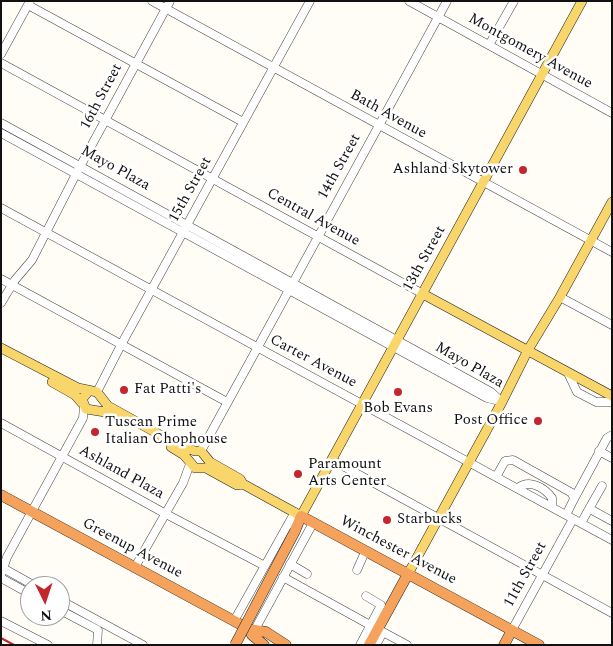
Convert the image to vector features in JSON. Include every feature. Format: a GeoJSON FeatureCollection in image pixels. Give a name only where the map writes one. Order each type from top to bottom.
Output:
{"type":"FeatureCollection","features":[{"type":"Feature","properties":{"kind":"highway","name":"Greenup Avenue"},"geometry":{"type":"LineString","coordinates":[[1,495],[252,631],[264,645]]}},
{"type":"Feature","properties":{"kind":"highway","name":"Winchester Avenue"},"geometry":{"type":"LineString","coordinates":[[298,514],[539,645]]}},
{"type":"Feature","properties":{"kind":"highway","name":"13th Street"},"geometry":{"type":"LineString","coordinates":[[235,645],[296,531],[298,514]]}},
{"type":"Feature","properties":{"kind":"highway"},"geometry":{"type":"LineString","coordinates":[[368,645],[408,574]]}},
{"type":"Feature","properties":{"kind":"highway","name":"11th Street"},"geometry":{"type":"LineString","coordinates":[[504,645],[512,630]]}},
{"type":"Feature","properties":{"kind":"highway","name":"Greenup Avenue"},"geometry":{"type":"LineString","coordinates":[[252,631],[266,632],[286,645]]}},
{"type":"Feature","properties":{"kind":"main road","name":"13th Street"},"geometry":{"type":"LineString","coordinates":[[298,514],[332,460],[582,1]]}},
{"type":"Feature","properties":{"kind":"main road"},"geometry":{"type":"LineString","coordinates":[[408,574],[502,402],[528,350],[560,297],[612,202]]}},
{"type":"Feature","properties":{"kind":"main road","name":"Central Avenue"},"geometry":{"type":"LineString","coordinates":[[423,294],[612,396]]}},
{"type":"Feature","properties":{"kind":"main road","name":"Winchester Avenue"},"geometry":{"type":"LineString","coordinates":[[1,348],[74,386],[96,394],[108,406],[182,447],[201,453],[210,462],[240,479],[243,484]]}},
{"type":"Feature","properties":{"kind":"main road"},"geometry":{"type":"LineString","coordinates":[[1,355],[74,395],[83,404]]}},
{"type":"Feature","properties":{"kind":"main road"},"geometry":{"type":"LineString","coordinates":[[83,404],[84,396],[96,394],[101,406],[94,411]]}},
{"type":"Feature","properties":{"kind":"main road","name":"Winchester Avenue"},"geometry":{"type":"LineString","coordinates":[[83,404],[94,411],[109,414],[140,429],[182,454],[194,465],[212,471],[237,484],[243,484],[298,514]]}},
{"type":"Feature","properties":{"kind":"main road"},"geometry":{"type":"LineString","coordinates":[[201,453],[205,464],[194,465],[190,455],[201,453]]}},
{"type":"Feature","properties":{"kind":"street","name":"Bath Avenue"},"geometry":{"type":"LineString","coordinates":[[152,1],[612,252]]}},
{"type":"Feature","properties":{"kind":"street","name":"16th Street"},"geometry":{"type":"LineString","coordinates":[[1,303],[12,285],[32,260],[76,174],[170,1]]}},
{"type":"Feature","properties":{"kind":"street","name":"15th Street"},"geometry":{"type":"LineString","coordinates":[[96,394],[121,344],[310,1]]}},
{"type":"Feature","properties":{"kind":"street","name":"Montgomery Avenue"},"geometry":{"type":"LineString","coordinates":[[409,1],[612,112]]}},
{"type":"Feature","properties":{"kind":"street","name":"14th Street"},"geometry":{"type":"LineString","coordinates":[[201,453],[256,348],[447,1]]}},
{"type":"Feature","properties":{"kind":"street"},"geometry":{"type":"LineString","coordinates":[[490,45],[514,1]]}},
{"type":"Feature","properties":{"kind":"street"},"geometry":{"type":"LineString","coordinates":[[1,54],[28,3],[135,65],[243,122]]}},
{"type":"Feature","properties":{"kind":"street","name":"Central Avenue"},"geometry":{"type":"LineString","coordinates":[[1,63],[423,294]]}},
{"type":"Feature","properties":{"kind":"street","name":"Mayo Plaza"},"geometry":{"type":"LineString","coordinates":[[1,123],[187,224],[290,286]]}},
{"type":"Feature","properties":{"kind":"street","name":"Mayo Plaza"},"geometry":{"type":"LineString","coordinates":[[1,133],[183,232],[290,286],[396,344],[487,398],[502,402]]}},
{"type":"Feature","properties":{"kind":"street","name":"Carter Avenue"},"geometry":{"type":"LineString","coordinates":[[1,208],[612,540]]}},
{"type":"Feature","properties":{"kind":"street"},"geometry":{"type":"LineString","coordinates":[[1,279],[227,402]]}},
{"type":"Feature","properties":{"kind":"street"},"geometry":{"type":"LineString","coordinates":[[560,297],[612,325]]}},
{"type":"Feature","properties":{"kind":"street"},"geometry":{"type":"LineString","coordinates":[[568,373],[578,392],[596,402],[612,402]]}},
{"type":"Feature","properties":{"kind":"street"},"geometry":{"type":"LineString","coordinates":[[83,404],[83,418]]}},
{"type":"Feature","properties":{"kind":"street"},"geometry":{"type":"LineString","coordinates":[[2,573],[7,556],[83,418],[94,411]]}},
{"type":"Feature","properties":{"kind":"street","name":"Ashland Plaza"},"geometry":{"type":"LineString","coordinates":[[1,423],[265,566]]}},
{"type":"Feature","properties":{"kind":"street","name":"11th Street"},"geometry":{"type":"LineString","coordinates":[[512,630],[543,575],[570,517],[574,499],[599,451],[607,438],[611,436]]}},
{"type":"Feature","properties":{"kind":"street"},"geometry":{"type":"LineString","coordinates":[[599,451],[612,458]]}},
{"type":"Feature","properties":{"kind":"street"},"geometry":{"type":"LineString","coordinates":[[332,460],[612,613]]}},
{"type":"Feature","properties":{"kind":"street"},"geometry":{"type":"LineString","coordinates":[[496,477],[506,461],[513,460],[572,493],[574,499]]}},
{"type":"Feature","properties":{"kind":"street"},"geometry":{"type":"LineString","coordinates":[[134,568],[194,465]]}},
{"type":"Feature","properties":{"kind":"street"},"geometry":{"type":"LineString","coordinates":[[581,523],[602,486]]}},
{"type":"Feature","properties":{"kind":"street"},"geometry":{"type":"LineString","coordinates":[[590,509],[612,521]]}},
{"type":"Feature","properties":{"kind":"street"},"geometry":{"type":"LineString","coordinates":[[234,621],[265,566],[298,514]]}},
{"type":"Feature","properties":{"kind":"street"},"geometry":{"type":"LineString","coordinates":[[252,631],[313,523]]}},
{"type":"Feature","properties":{"kind":"street"},"geometry":{"type":"LineString","coordinates":[[357,570],[365,552]]}},
{"type":"Feature","properties":{"kind":"street"},"geometry":{"type":"LineString","coordinates":[[290,564],[307,574]]}},
{"type":"Feature","properties":{"kind":"street"},"geometry":{"type":"LineString","coordinates":[[2,573],[20,580]]}},
{"type":"Feature","properties":{"kind":"street"},"geometry":{"type":"LineString","coordinates":[[2,573],[20,586]]}},
{"type":"Feature","properties":{"kind":"street"},"geometry":{"type":"LineString","coordinates":[[283,577],[370,625]]}},
{"type":"Feature","properties":{"kind":"street"},"geometry":{"type":"LineString","coordinates":[[360,645],[381,605],[366,596]]}},
{"type":"Feature","properties":{"kind":"street"},"geometry":{"type":"LineString","coordinates":[[70,605],[143,645]]}},
{"type":"Feature","properties":{"kind":"street"},"geometry":{"type":"LineString","coordinates":[[70,615],[98,630],[97,645]]}},
{"type":"Feature","properties":{"kind":"street"},"geometry":{"type":"LineString","coordinates":[[1,621],[48,645]]}},
{"type":"Feature","properties":{"kind":"street"},"geometry":{"type":"LineString","coordinates":[[376,645],[383,632],[407,645]]}},
{"type":"Feature","properties":{"kind":"railway"},"geometry":{"type":"LineString","coordinates":[[1,638],[14,645]]}},
{"type":"Feature","properties":{"kind":"place","name":"Ashland Skytower"},"geometry":{"type":"Point","coordinates":[523,170]}},
{"type":"Feature","properties":{"kind":"place","name":"Fat Patti's"},"geometry":{"type":"Point","coordinates":[124,390]}},
{"type":"Feature","properties":{"kind":"place","name":"Bob Evans"},"geometry":{"type":"Point","coordinates":[398,392]}},
{"type":"Feature","properties":{"kind":"place","name":"Post Office"},"geometry":{"type":"Point","coordinates":[538,421]}},
{"type":"Feature","properties":{"kind":"place","name":"Tuscan Prime Italian Chophouse"},"geometry":{"type":"Point","coordinates":[95,432]}},
{"type":"Feature","properties":{"kind":"place","name":"Paramount Arts Center"},"geometry":{"type":"Point","coordinates":[298,474]}},
{"type":"Feature","properties":{"kind":"place","name":"Starbucks"},"geometry":{"type":"Point","coordinates":[387,520]}}]}
